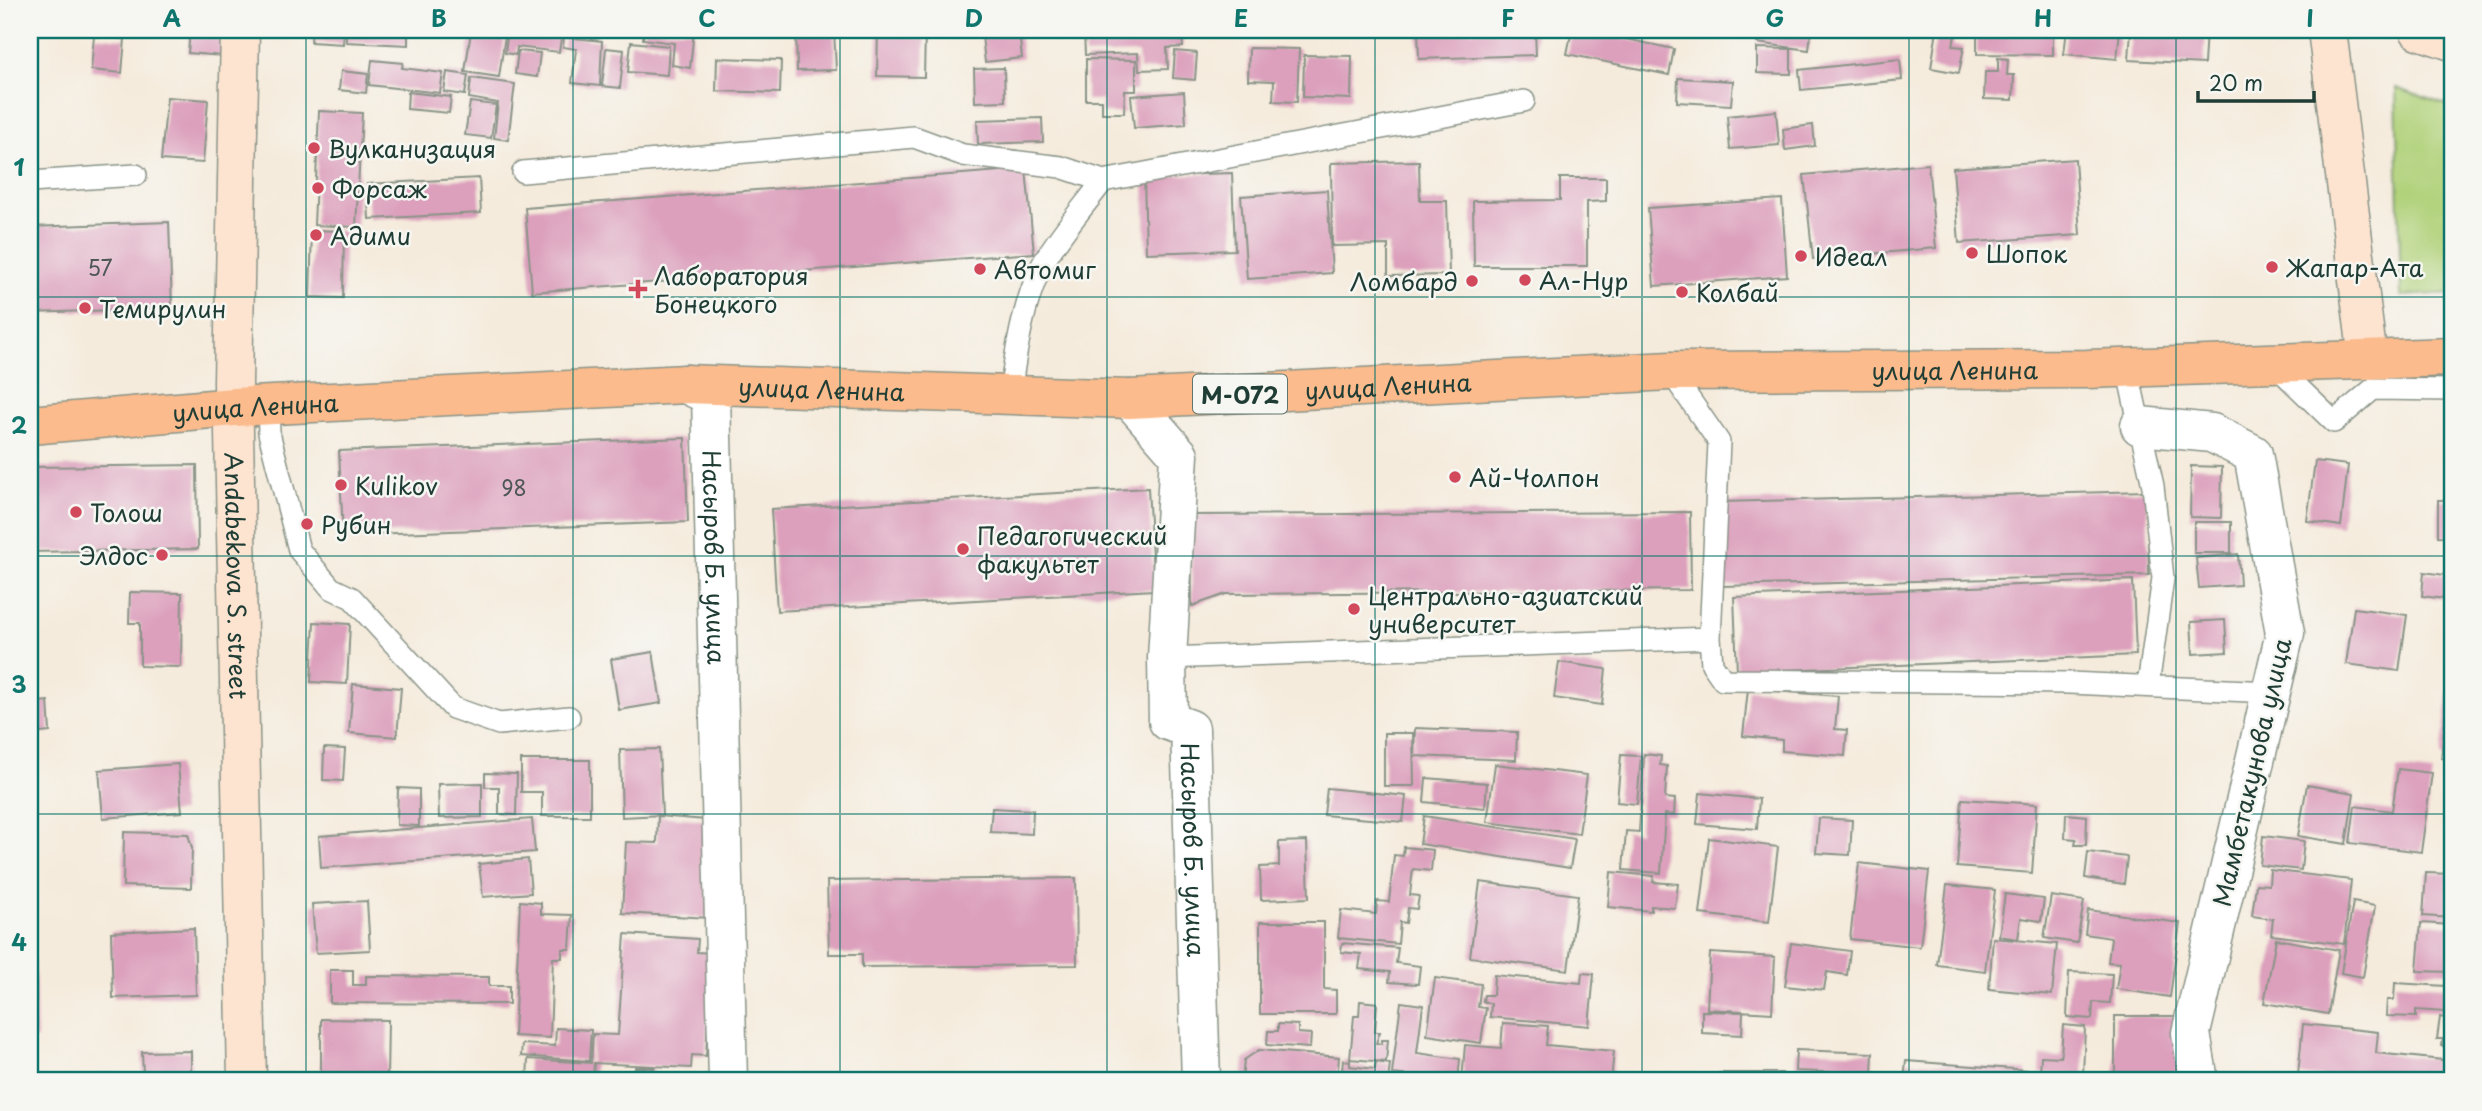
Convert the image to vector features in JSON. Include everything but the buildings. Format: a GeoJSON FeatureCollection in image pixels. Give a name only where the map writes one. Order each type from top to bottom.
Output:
{"type":"FeatureCollection","features":[{"type":"Feature","properties":{"kind":"main road","name":"улица Ленина"},"geometry":{"type":"LineString","coordinates":[[30,425],[251,406],[686,384],[1130,399],[1670,371],[2127,368],[2452,357]]}},
{"type":"Feature","properties":{"kind":"street","name":"Andabekova S. street"},"geometry":{"type":"LineString","coordinates":[[240,30],[251,406],[247,1081]]}},
{"type":"Feature","properties":{"kind":"street"},"geometry":{"type":"LineString","coordinates":[[2327,30],[2368,360]]}},
{"type":"Feature","properties":{"kind":"street"},"geometry":{"type":"LineString","coordinates":[[2419,30],[2452,41]]}},
{"type":"Feature","properties":{"kind":"street","name":"Насыров Б. улица"},"geometry":{"type":"LineString","coordinates":[[686,384],[711,396],[728,1081]]}},
{"type":"Feature","properties":{"kind":"street","name":"Насыров Б. улица"},"geometry":{"type":"LineString","coordinates":[[1130,399],[1179,455],[1167,658],[1168,722],[1190,729],[1202,1081]]}},
{"type":"Feature","properties":{"kind":"street","name":"Мамбетакунова улица"},"geometry":{"type":"LineString","coordinates":[[2140,426],[2212,433],[2253,454],[2286,633],[2191,1033],[2199,1081]]}},
{"type":"Feature","properties":{"kind":"lane"},"geometry":{"type":"LineString","coordinates":[[523,172],[914,137],[962,155],[1061,167],[1103,181],[1524,101]]}},
{"type":"Feature","properties":{"kind":"lane"},"geometry":{"type":"LineString","coordinates":[[30,182],[136,175]]}},
{"type":"Feature","properties":{"kind":"lane"},"geometry":{"type":"LineString","coordinates":[[1010,396],[1016,347],[1036,279],[1047,256],[1103,181]]}},
{"type":"Feature","properties":{"kind":"lane"},"geometry":{"type":"LineString","coordinates":[[2273,363],[2334,422],[2374,389],[2452,390]]}},
{"type":"Feature","properties":{"kind":"lane"},"geometry":{"type":"LineString","coordinates":[[2127,368],[2153,486],[2163,578],[2148,686]]}},
{"type":"Feature","properties":{"kind":"lane"},"geometry":{"type":"LineString","coordinates":[[1670,371],[1719,442],[1710,638],[1712,664],[1723,680],[2069,683],[2272,692]]}},
{"type":"Feature","properties":{"kind":"lane"},"geometry":{"type":"LineString","coordinates":[[251,406],[269,433],[299,551],[331,588],[352,598],[453,708],[499,724],[569,717]]}},
{"type":"Feature","properties":{"kind":"lane"},"geometry":{"type":"LineString","coordinates":[[1167,658],[1710,638]]}},
{"type":"Feature","properties":{"kind":"green space"},"geometry":{"type":"Polygon","coordinates":[[[2396,88],[2452,107],[2452,293],[2401,296],[2396,88]]]}},
{"type":"Feature","properties":{"kind":"place","name":"Вулканизация"},"geometry":{"type":"Point","coordinates":[314,148]}},
{"type":"Feature","properties":{"kind":"place","name":"Форсаж"},"geometry":{"type":"Point","coordinates":[318,188]}},
{"type":"Feature","properties":{"kind":"place","name":"Адими"},"geometry":{"type":"Point","coordinates":[316,235]}},
{"type":"Feature","properties":{"kind":"place","name":"Шопок"},"geometry":{"type":"Point","coordinates":[1972,253]}},
{"type":"Feature","properties":{"kind":"place","name":"Идеал"},"geometry":{"type":"Point","coordinates":[1801,256]}},
{"type":"Feature","properties":{"kind":"place","name":"Жапар-Ата"},"geometry":{"type":"Point","coordinates":[2272,267]}},
{"type":"Feature","properties":{"kind":"place","name":"Автомиг"},"geometry":{"type":"Point","coordinates":[980,269]}},
{"type":"Feature","properties":{"kind":"place","name":"Ал-Нур"},"geometry":{"type":"Point","coordinates":[1525,280]}},
{"type":"Feature","properties":{"kind":"place","name":"Ломбард"},"geometry":{"type":"Point","coordinates":[1472,281]}},
{"type":"Feature","properties":{"kind":"place","name":"Лаборатория Бонецкого"},"geometry":{"type":"Point","coordinates":[638,289]}},
{"type":"Feature","properties":{"kind":"place","name":"Колбай"},"geometry":{"type":"Point","coordinates":[1682,292]}},
{"type":"Feature","properties":{"kind":"place","name":"Темирулин"},"geometry":{"type":"Point","coordinates":[85,308]}},
{"type":"Feature","properties":{"kind":"place","name":"Ай-Чолпон"},"geometry":{"type":"Point","coordinates":[1455,477]}},
{"type":"Feature","properties":{"kind":"place","name":"Kulikov"},"geometry":{"type":"Point","coordinates":[341,485]}},
{"type":"Feature","properties":{"kind":"place","name":"Толош"},"geometry":{"type":"Point","coordinates":[76,512]}},
{"type":"Feature","properties":{"kind":"place","name":"Рубин"},"geometry":{"type":"Point","coordinates":[307,524]}},
{"type":"Feature","properties":{"kind":"place","name":"Педагогический факультет"},"geometry":{"type":"Point","coordinates":[963,549]}},
{"type":"Feature","properties":{"kind":"place","name":"Элдос"},"geometry":{"type":"Point","coordinates":[162,555]}},
{"type":"Feature","properties":{"kind":"place","name":"Центрально-азиатский университет"},"geometry":{"type":"Point","coordinates":[1354,609]}}]}
